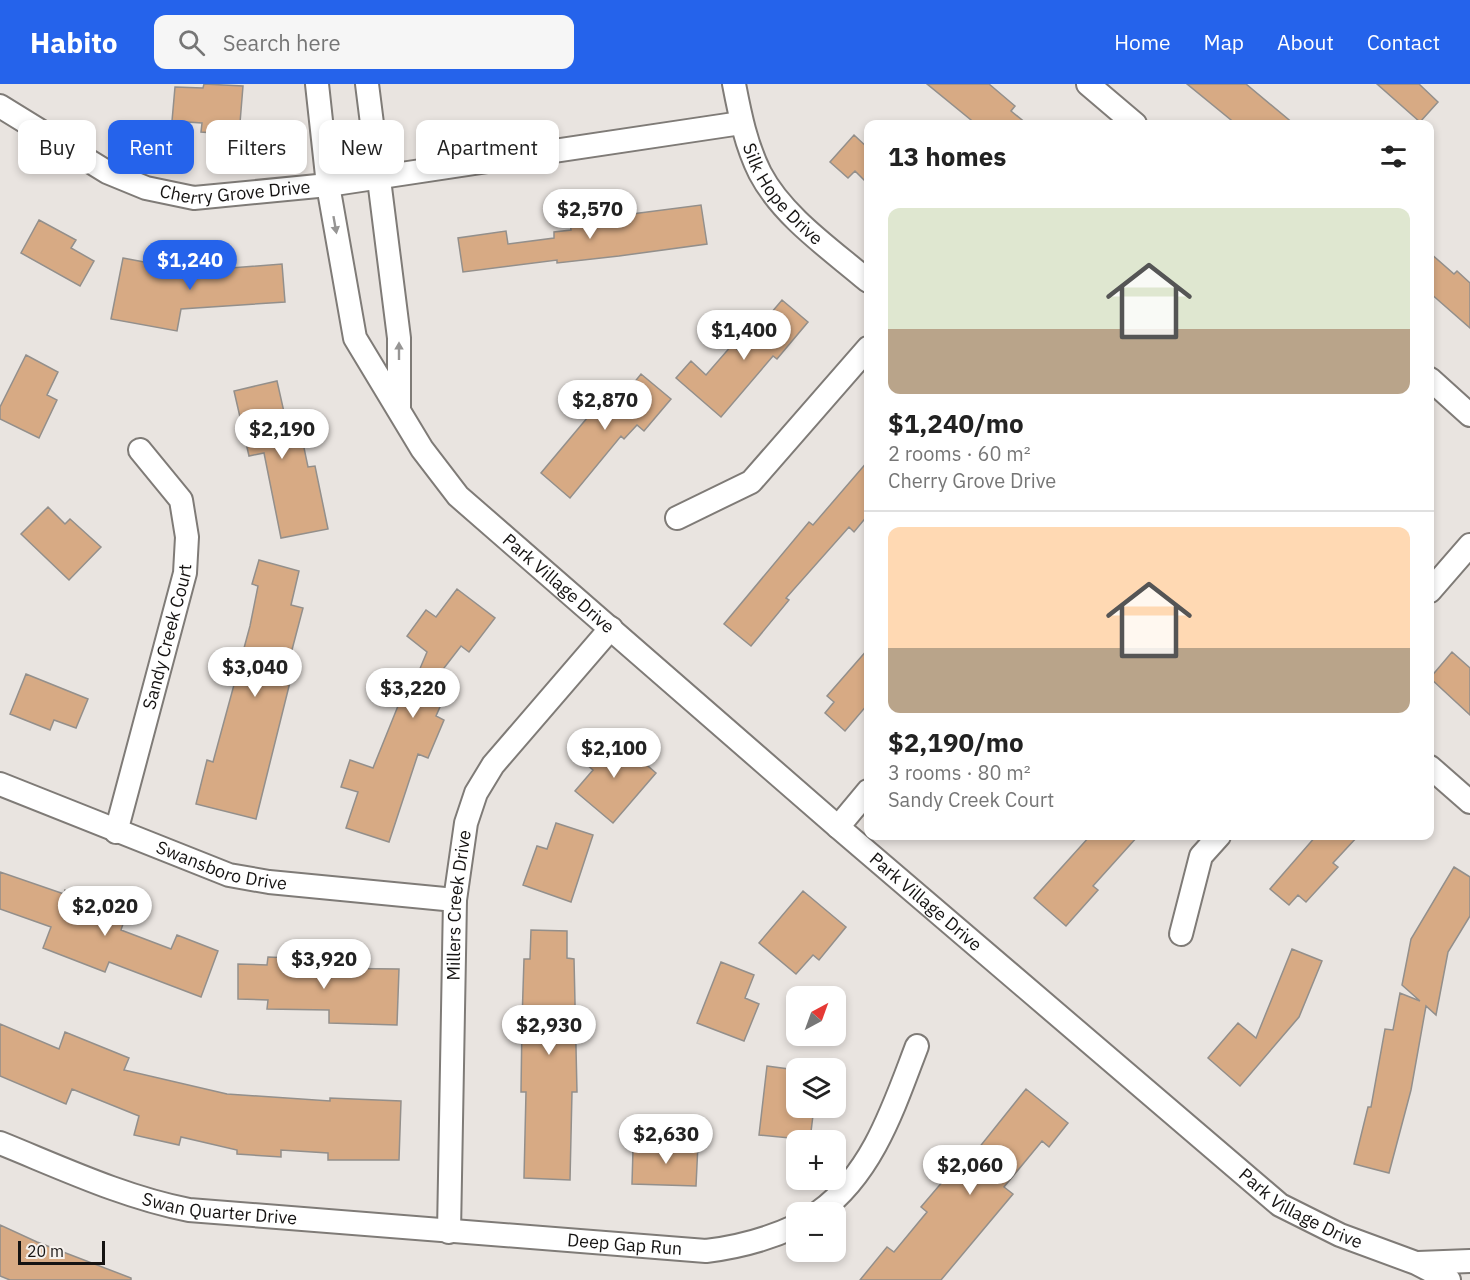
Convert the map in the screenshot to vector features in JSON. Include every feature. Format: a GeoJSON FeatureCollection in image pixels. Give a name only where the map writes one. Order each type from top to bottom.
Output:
{"type":"FeatureCollection","features":[{"type":"Feature","properties":{"kind":"street","name":"Park Village Drive"},"geometry":{"type":"LineString","coordinates":[[317,84],[328,185],[355,338],[422,449],[458,496],[838,827],[1280,1204],[1340,1235],[1416,1263],[1449,1280]]}},
{"type":"Feature","properties":{"kind":"street"},"geometry":{"type":"LineString","coordinates":[[367,84],[399,338],[399,410]]}},
{"type":"Feature","properties":{"kind":"street","name":"Silk Hope Drive"},"geometry":{"type":"LineString","coordinates":[[734,84],[741,123],[761,175],[786,206],[864,277]]}},
{"type":"Feature","properties":{"kind":"street"},"geometry":{"type":"LineString","coordinates":[[1088,84],[1130,120]]}},
{"type":"Feature","properties":{"kind":"street","name":"Cherry Grove Drive"},"geometry":{"type":"LineString","coordinates":[[0,106],[107,172],[146,188],[194,198],[328,185],[741,123]]}},
{"type":"Feature","properties":{"kind":"street"},"geometry":{"type":"LineString","coordinates":[[677,518],[751,483],[864,353]]}},
{"type":"Feature","properties":{"kind":"street"},"geometry":{"type":"LineString","coordinates":[[1434,384],[1470,415]]}},
{"type":"Feature","properties":{"kind":"street","name":"Sandy Creek Court"},"geometry":{"type":"LineString","coordinates":[[116,832],[185,573],[187,537],[181,500],[140,450]]}},
{"type":"Feature","properties":{"kind":"street"},"geometry":{"type":"LineString","coordinates":[[1434,586],[1470,545]]}},
{"type":"Feature","properties":{"kind":"street","name":"Millers Creek Drive"},"geometry":{"type":"LineString","coordinates":[[449,1232],[455,900],[466,824],[476,793],[493,765],[610,628]]}},
{"type":"Feature","properties":{"kind":"street"},"geometry":{"type":"LineString","coordinates":[[1434,770],[1470,802]]}},
{"type":"Feature","properties":{"kind":"street","name":"Swansboro Drive"},"geometry":{"type":"LineString","coordinates":[[0,784],[229,875],[269,882],[455,900]]}},
{"type":"Feature","properties":{"kind":"street"},"geometry":{"type":"LineString","coordinates":[[838,827],[864,796]]}},
{"type":"Feature","properties":{"kind":"street"},"geometry":{"type":"LineString","coordinates":[[1181,934],[1202,856],[1216,840]]}},
{"type":"Feature","properties":{"kind":"street"},"geometry":{"type":"LineString","coordinates":[[833,1202],[860,1169],[884,1132],[917,1046]]}},
{"type":"Feature","properties":{"kind":"street","name":"Swan Quarter Drive"},"geometry":{"type":"LineString","coordinates":[[0,1143],[152,1203],[189,1210],[449,1232]]}},
{"type":"Feature","properties":{"kind":"street","name":"Deep Gap Run"},"geometry":{"type":"LineString","coordinates":[[449,1232],[706,1251],[741,1247],[771,1239],[786,1231]]}},
{"type":"Feature","properties":{"kind":"street","name":"Park Village Drive"},"geometry":{"type":"LineString","coordinates":[[1416,1263],[1470,1261]]}},
{"type":"Feature","properties":{"kind":"building"},"geometry":{"type":"Polygon","coordinates":[[[204,84],[243,86],[240,120],[206,120],[206,132],[201,132],[202,123],[194,122],[194,120],[172,120],[175,87],[203,88],[204,84]]]}},
{"type":"Feature","properties":{"kind":"building"},"geometry":{"type":"Polygon","coordinates":[[[927,84],[989,84],[1015,106],[1011,111],[1022,120],[971,120],[927,84]]]}},
{"type":"Feature","properties":{"kind":"building"},"geometry":{"type":"Polygon","coordinates":[[[1187,84],[1246,84],[1289,120],[1231,120],[1187,84]]]}},
{"type":"Feature","properties":{"kind":"building"},"geometry":{"type":"Polygon","coordinates":[[[1377,84],[1419,84],[1438,102],[1422,120],[1418,120],[1377,84]]]}},
{"type":"Feature","properties":{"kind":"building"},"geometry":{"type":"Polygon","coordinates":[[[854,135],[864,144],[864,180],[855,171],[848,178],[830,162],[854,135]]]}},
{"type":"Feature","properties":{"kind":"building"},"geometry":{"type":"Polygon","coordinates":[[[701,205],[707,244],[619,256],[557,263],[557,260],[463,272],[458,238],[506,231],[508,244],[554,238],[554,232],[571,230],[570,222],[701,205]]]}},
{"type":"Feature","properties":{"kind":"building"},"geometry":{"type":"Polygon","coordinates":[[[39,220],[76,240],[71,248],[94,261],[80,286],[21,253],[39,220]]]}},
{"type":"Feature","properties":{"kind":"building"},"geometry":{"type":"Polygon","coordinates":[[[1434,256],[1454,274],[1457,271],[1470,283],[1470,328],[1434,296],[1434,256]]]}},
{"type":"Feature","properties":{"kind":"building"},"geometry":{"type":"Polygon","coordinates":[[[123,258],[192,271],[282,264],[285,302],[181,309],[177,331],[111,319],[123,258]]]}},
{"type":"Feature","properties":{"kind":"building"},"geometry":{"type":"Polygon","coordinates":[[[782,300],[808,322],[777,359],[773,356],[721,417],[676,378],[691,361],[706,375],[732,345],[739,351],[782,300]]]}},
{"type":"Feature","properties":{"kind":"building"},"geometry":{"type":"Polygon","coordinates":[[[26,355],[58,372],[47,395],[57,400],[39,438],[0,419],[0,407],[26,355]]]}},
{"type":"Feature","properties":{"kind":"building"},"geometry":{"type":"Polygon","coordinates":[[[641,374],[671,399],[644,431],[637,425],[624,439],[621,436],[570,498],[541,473],[598,405],[593,400],[609,381],[625,394],[641,374]]]}},
{"type":"Feature","properties":{"kind":"building"},"geometry":{"type":"Polygon","coordinates":[[[277,381],[286,421],[298,419],[308,467],[315,466],[328,529],[281,538],[264,453],[249,456],[234,391],[277,381]]]}},
{"type":"Feature","properties":{"kind":"building"},"geometry":{"type":"Polygon","coordinates":[[[864,466],[864,520],[854,532],[849,527],[786,598],[789,600],[751,646],[724,624],[809,522],[813,525],[864,466]]]}},
{"type":"Feature","properties":{"kind":"building"},"geometry":{"type":"Polygon","coordinates":[[[48,507],[65,524],[70,519],[101,547],[69,580],[21,534],[48,507]]]}},
{"type":"Feature","properties":{"kind":"building"},"geometry":{"type":"Polygon","coordinates":[[[259,560],[299,571],[291,605],[303,608],[288,665],[294,666],[256,819],[196,804],[207,760],[213,762],[250,626],[258,586],[252,584],[259,560]]]}},
{"type":"Feature","properties":{"kind":"building"},"geometry":{"type":"Polygon","coordinates":[[[457,589],[495,618],[469,652],[461,646],[427,690],[444,698],[436,716],[444,720],[428,758],[418,754],[389,842],[346,828],[358,792],[341,787],[350,760],[373,768],[400,701],[405,704],[427,652],[407,636],[426,610],[436,617],[457,589]]]}},
{"type":"Feature","properties":{"kind":"building"},"geometry":{"type":"Polygon","coordinates":[[[1452,652],[1470,668],[1470,715],[1434,682],[1434,673],[1452,652]]]}},
{"type":"Feature","properties":{"kind":"building"},"geometry":{"type":"Polygon","coordinates":[[[864,654],[864,709],[845,731],[825,713],[834,702],[827,696],[864,654]]]}},
{"type":"Feature","properties":{"kind":"building"},"geometry":{"type":"Polygon","coordinates":[[[26,674],[88,699],[76,728],[54,720],[50,730],[10,714],[26,674]]]}},
{"type":"Feature","properties":{"kind":"building"},"geometry":{"type":"Polygon","coordinates":[[[611,734],[656,773],[613,823],[575,791],[593,770],[586,764],[611,734]]]}},
{"type":"Feature","properties":{"kind":"building"},"geometry":{"type":"Polygon","coordinates":[[[556,823],[593,835],[571,902],[523,885],[537,846],[547,849],[556,823]]]}},
{"type":"Feature","properties":{"kind":"building"},"geometry":{"type":"Polygon","coordinates":[[[1086,840],[1134,840],[1093,886],[1098,890],[1066,926],[1034,898],[1086,840]]]}},
{"type":"Feature","properties":{"kind":"building"},"geometry":{"type":"Polygon","coordinates":[[[1313,840],[1354,840],[1333,863],[1338,867],[1306,902],[1298,895],[1289,905],[1270,889],[1313,840]]]}},
{"type":"Feature","properties":{"kind":"building"},"geometry":{"type":"Polygon","coordinates":[[[1454,867],[1470,877],[1470,916],[1448,952],[1436,1015],[1426,1006],[1411,1090],[1389,1173],[1354,1164],[1368,1107],[1371,1107],[1385,1029],[1393,1030],[1400,993],[1420,1001],[1402,985],[1411,939],[1454,867]]]}},
{"type":"Feature","properties":{"kind":"building"},"geometry":{"type":"Polygon","coordinates":[[[0,872],[64,894],[65,890],[103,904],[100,912],[124,921],[121,930],[171,949],[177,935],[218,951],[201,997],[109,962],[105,972],[43,948],[51,927],[0,909],[0,872]]]}},
{"type":"Feature","properties":{"kind":"building"},"geometry":{"type":"Polygon","coordinates":[[[803,891],[846,927],[819,960],[813,955],[796,974],[759,943],[803,891]]]}},
{"type":"Feature","properties":{"kind":"building"},"geometry":{"type":"Polygon","coordinates":[[[531,930],[567,931],[567,958],[574,959],[577,1092],[572,1092],[570,1180],[524,1178],[526,1092],[521,1092],[522,1021],[524,959],[530,959],[531,930]]]}},
{"type":"Feature","properties":{"kind":"building"},"geometry":{"type":"Polygon","coordinates":[[[1292,949],[1322,961],[1299,1017],[1240,1086],[1208,1058],[1238,1023],[1256,1038],[1292,949]]]}},
{"type":"Feature","properties":{"kind":"building"},"geometry":{"type":"Polygon","coordinates":[[[268,957],[309,959],[309,968],[399,969],[397,1025],[329,1023],[329,1010],[267,1009],[268,1000],[238,999],[238,964],[267,965],[268,957]]]}},
{"type":"Feature","properties":{"kind":"building"},"geometry":{"type":"Polygon","coordinates":[[[721,962],[754,975],[745,998],[759,1004],[744,1041],[697,1023],[721,962]]]}},
{"type":"Feature","properties":{"kind":"building"},"geometry":{"type":"Polygon","coordinates":[[[0,1024],[59,1049],[65,1032],[129,1058],[124,1070],[227,1094],[330,1101],[330,1098],[401,1101],[399,1160],[328,1160],[328,1153],[281,1150],[281,1157],[237,1154],[237,1150],[181,1137],[179,1145],[134,1135],[139,1116],[72,1089],[66,1104],[0,1076],[0,1024]]]}},
{"type":"Feature","properties":{"kind":"building"},"geometry":{"type":"Polygon","coordinates":[[[767,1066],[786,1069],[786,1118],[813,1118],[811,1130],[786,1130],[786,1138],[759,1135],[767,1066]]]}},
{"type":"Feature","properties":{"kind":"building"},"geometry":{"type":"Polygon","coordinates":[[[1026,1089],[1068,1123],[1049,1147],[1042,1141],[1004,1187],[1013,1194],[941,1280],[860,1280],[887,1247],[894,1252],[927,1212],[921,1207],[949,1174],[954,1179],[1026,1089]]]}},
{"type":"Feature","properties":{"kind":"building"},"geometry":{"type":"Polygon","coordinates":[[[660,1143],[698,1144],[696,1186],[632,1184],[633,1149],[660,1150],[660,1143]]]}},
{"type":"Feature","properties":{"kind":"building"},"geometry":{"type":"Polygon","coordinates":[[[0,1225],[37,1242],[131,1278],[131,1280],[10,1280],[0,1276],[0,1225]]]}}]}
